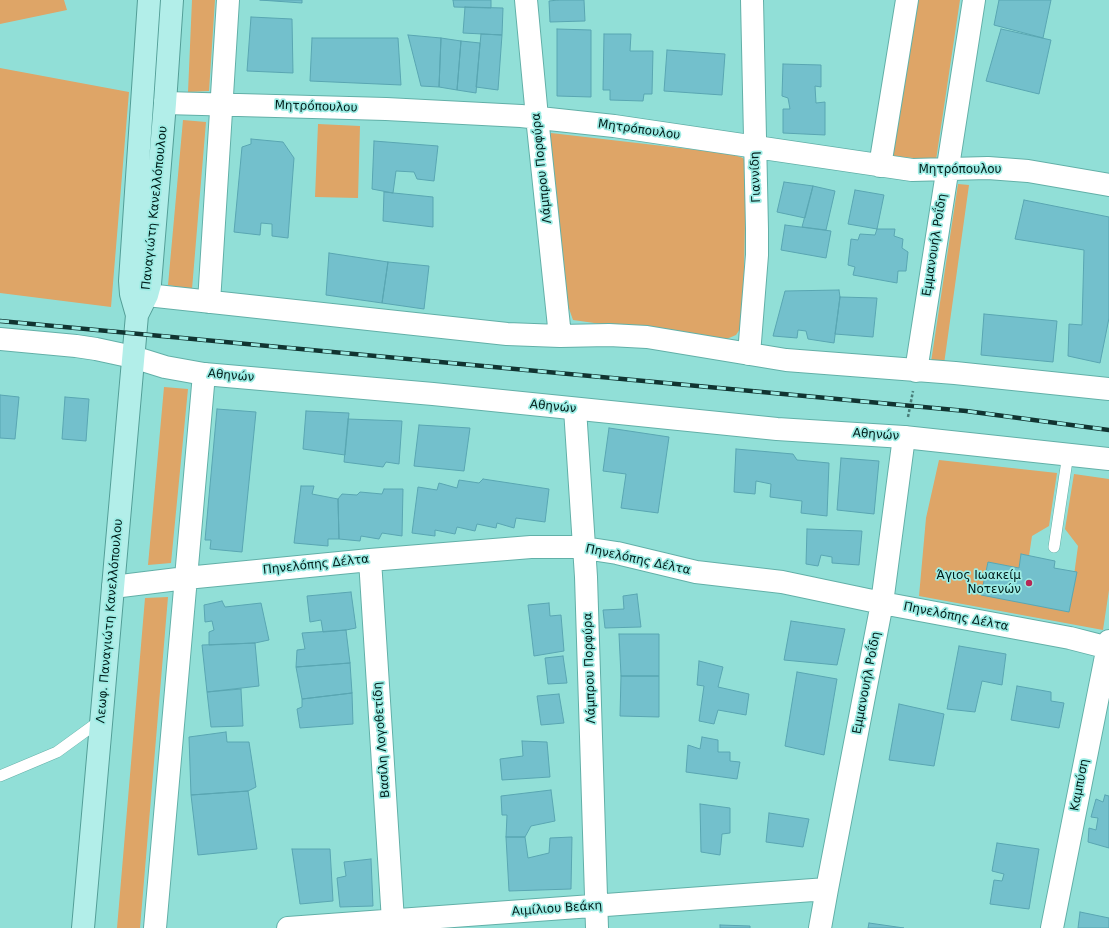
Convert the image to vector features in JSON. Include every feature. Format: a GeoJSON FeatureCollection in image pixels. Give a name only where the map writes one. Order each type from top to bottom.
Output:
{"type":"FeatureCollection","features":[{"type":"Feature","properties":{"kind":"main road","name":"Παναγιώτη Κανελλόπουλου"},"geometry":{"type":"LineString","coordinates":[[137,315],[130,281],[149,0]]}},
{"type":"Feature","properties":{"kind":"main road","name":"Παναγιώτη Κανελλόπουλου"},"geometry":{"type":"LineString","coordinates":[[137,315],[147,295],[150,284],[172,0]]}},
{"type":"Feature","properties":{"kind":"main road","name":"Λεωφ. Παναγιώτη Κανελλόπουλου"},"geometry":{"type":"LineString","coordinates":[[83,928],[137,315]]}},
{"type":"Feature","properties":{"kind":"street"},"geometry":{"type":"LineString","coordinates":[[209,302],[228,0]]}},
{"type":"Feature","properties":{"kind":"street","name":"Λάμπρου Πορφύρα"},"geometry":{"type":"LineString","coordinates":[[526,0],[560,336]]}},
{"type":"Feature","properties":{"kind":"street","name":"Γιαννίδη"},"geometry":{"type":"LineString","coordinates":[[750,354],[757,255],[752,0]]}},
{"type":"Feature","properties":{"kind":"street"},"geometry":{"type":"LineString","coordinates":[[880,166],[907,0]]}},
{"type":"Feature","properties":{"kind":"street","name":"Εμμανουήλ Ροΐδη"},"geometry":{"type":"LineString","coordinates":[[916,370],[974,0]]}},
{"type":"Feature","properties":{"kind":"street","name":"Μητρόπουλου"},"geometry":{"type":"LineString","coordinates":[[165,103],[402,110],[537,117],[614,126],[912,170],[988,168],[1028,171],[1109,185]]}},
{"type":"Feature","properties":{"kind":"street"},"geometry":{"type":"LineString","coordinates":[[147,295],[507,334],[647,337],[786,360],[955,373],[1109,389]]}},
{"type":"Feature","properties":{"kind":"street","name":"Αθηνών"},"geometry":{"type":"LineString","coordinates":[[0,339],[96,349],[134,357],[164,367],[204,374],[433,394],[777,429],[904,437],[1109,459]]}},
{"type":"Feature","properties":{"kind":"street"},"geometry":{"type":"LineString","coordinates":[[154,928],[204,374]]}},
{"type":"Feature","properties":{"kind":"street","name":"Λάμπρου Πορφύρα"},"geometry":{"type":"LineString","coordinates":[[575,409],[585,548],[597,928]]}},
{"type":"Feature","properties":{"kind":"street","name":"Εμμανουήλ Ροΐδη"},"geometry":{"type":"LineString","coordinates":[[820,928],[882,603],[904,437]]}},
{"type":"Feature","properties":{"kind":"street","name":"Πηνελόπης Δέλτα"},"geometry":{"type":"LineString","coordinates":[[113,587],[186,578],[370,560],[531,547],[585,548],[617,553],[696,572],[782,582],[882,603],[1109,646]]}},
{"type":"Feature","properties":{"kind":"street","name":"Βασίλη Λογοθετίδη"},"geometry":{"type":"LineString","coordinates":[[370,560],[393,920]]}},
{"type":"Feature","properties":{"kind":"street","name":"Καμπύση"},"geometry":{"type":"LineString","coordinates":[[1052,928],[1109,646]]}},
{"type":"Feature","properties":{"kind":"street","name":"Αιμίλιου Βεάκη"},"geometry":{"type":"LineString","coordinates":[[288,928],[393,920],[422,923],[596,906],[827,889]]}},
{"type":"Feature","properties":{"kind":"lane"},"geometry":{"type":"LineString","coordinates":[[1054,547],[1068,454]]}},
{"type":"Feature","properties":{"kind":"lane"},"geometry":{"type":"LineString","coordinates":[[0,776],[57,752],[102,720]]}},
{"type":"Feature","properties":{"kind":"path"},"geometry":{"type":"LineString","coordinates":[[904,437],[916,370]]}},
{"type":"Feature","properties":{"kind":"shaded area"},"geometry":{"type":"Polygon","coordinates":[[[0,0],[64,0],[67,10],[0,24],[0,0]]]}},
{"type":"Feature","properties":{"kind":"shaded area"},"geometry":{"type":"Polygon","coordinates":[[[192,0],[215,0],[209,91],[188,92],[192,0]]]}},
{"type":"Feature","properties":{"kind":"shaded area"},"geometry":{"type":"Polygon","coordinates":[[[916,0],[960,0],[936,160],[891,156],[916,0]]]}},
{"type":"Feature","properties":{"kind":"shaded area"},"geometry":{"type":"Polygon","coordinates":[[[0,68],[129,92],[111,307],[0,293],[0,68]]]}},
{"type":"Feature","properties":{"kind":"shaded area"},"geometry":{"type":"Polygon","coordinates":[[[183,120],[206,122],[192,289],[168,285],[183,120]]]}},
{"type":"Feature","properties":{"kind":"shaded area"},"geometry":{"type":"Polygon","coordinates":[[[318,124],[360,126],[358,198],[315,197],[318,124]]]}},
{"type":"Feature","properties":{"kind":"shaded area"},"geometry":{"type":"Polygon","coordinates":[[[551,133],[732,154],[743,158],[746,169],[744,272],[742,319],[740,329],[736,335],[722,341],[573,320],[566,300],[549,138],[551,133]]]}},
{"type":"Feature","properties":{"kind":"shaded area"},"geometry":{"type":"Polygon","coordinates":[[[958,184],[969,185],[944,364],[931,362],[958,184]]]}},
{"type":"Feature","properties":{"kind":"shaded area"},"geometry":{"type":"Polygon","coordinates":[[[164,387],[188,389],[171,563],[148,565],[164,387]]]}},
{"type":"Feature","properties":{"kind":"shaded area"},"geometry":{"type":"Polygon","coordinates":[[[939,460],[1057,473],[1049,526],[1032,536],[1029,556],[1021,554],[1019,568],[988,562],[981,594],[1069,612],[1078,546],[1065,529],[1074,474],[1109,479],[1109,590],[1103,630],[919,596],[926,518],[939,460]]]}},
{"type":"Feature","properties":{"kind":"shaded area"},"geometry":{"type":"Polygon","coordinates":[[[168,597],[140,928],[117,928],[145,598],[168,597]]]}},
{"type":"Feature","properties":{"kind":"building"},"geometry":{"type":"Polygon","coordinates":[[[260,0],[302,0],[302,3],[260,0]]]}},
{"type":"Feature","properties":{"kind":"building"},"geometry":{"type":"Polygon","coordinates":[[[453,0],[491,0],[491,8],[454,7],[453,0]]]}},
{"type":"Feature","properties":{"kind":"building"},"geometry":{"type":"Polygon","coordinates":[[[584,0],[585,21],[550,22],[549,1],[584,0]]]}},
{"type":"Feature","properties":{"kind":"building"},"geometry":{"type":"Polygon","coordinates":[[[999,0],[1051,0],[1043,38],[994,25],[999,0]]]}},
{"type":"Feature","properties":{"kind":"building"},"geometry":{"type":"Polygon","coordinates":[[[465,7],[503,8],[502,35],[463,33],[465,7]]]}},
{"type":"Feature","properties":{"kind":"building"},"geometry":{"type":"Polygon","coordinates":[[[251,17],[292,19],[293,73],[247,71],[251,17]]]}},
{"type":"Feature","properties":{"kind":"building"},"geometry":{"type":"Polygon","coordinates":[[[557,29],[591,30],[591,97],[557,96],[557,29]]]}},
{"type":"Feature","properties":{"kind":"building"},"geometry":{"type":"Polygon","coordinates":[[[1001,29],[1051,40],[1039,94],[986,81],[1001,29]]]}},
{"type":"Feature","properties":{"kind":"building"},"geometry":{"type":"Polygon","coordinates":[[[481,34],[502,35],[498,90],[476,87],[481,34]]]}},
{"type":"Feature","properties":{"kind":"building"},"geometry":{"type":"Polygon","coordinates":[[[604,34],[631,34],[630,51],[653,51],[652,94],[644,94],[643,101],[610,100],[610,90],[603,90],[604,34]]]}},
{"type":"Feature","properties":{"kind":"building"},"geometry":{"type":"Polygon","coordinates":[[[408,35],[441,38],[439,87],[421,86],[408,35]]]}},
{"type":"Feature","properties":{"kind":"building"},"geometry":{"type":"Polygon","coordinates":[[[312,38],[398,38],[401,85],[310,81],[312,38]]]}},
{"type":"Feature","properties":{"kind":"building"},"geometry":{"type":"Polygon","coordinates":[[[441,38],[461,41],[457,90],[439,87],[441,38]]]}},
{"type":"Feature","properties":{"kind":"building"},"geometry":{"type":"Polygon","coordinates":[[[461,41],[480,43],[476,93],[457,90],[461,41]]]}},
{"type":"Feature","properties":{"kind":"building"},"geometry":{"type":"Polygon","coordinates":[[[667,50],[725,54],[722,95],[664,91],[667,50]]]}},
{"type":"Feature","properties":{"kind":"building"},"geometry":{"type":"Polygon","coordinates":[[[783,64],[821,65],[821,87],[815,86],[816,103],[825,102],[825,135],[783,133],[783,109],[790,109],[788,98],[782,96],[783,64]]]}},
{"type":"Feature","properties":{"kind":"building"},"geometry":{"type":"Polygon","coordinates":[[[251,139],[283,142],[294,158],[288,238],[272,236],[272,224],[261,223],[260,235],[234,232],[242,147],[251,144],[251,139]]]}},
{"type":"Feature","properties":{"kind":"building"},"geometry":{"type":"Polygon","coordinates":[[[374,141],[438,146],[434,181],[417,179],[414,172],[396,171],[393,193],[372,189],[374,141]]]}},
{"type":"Feature","properties":{"kind":"building"},"geometry":{"type":"Polygon","coordinates":[[[784,182],[813,186],[805,218],[777,212],[784,182]]]}},
{"type":"Feature","properties":{"kind":"building"},"geometry":{"type":"Polygon","coordinates":[[[813,186],[835,191],[826,230],[802,227],[813,186]]]}},
{"type":"Feature","properties":{"kind":"building"},"geometry":{"type":"Polygon","coordinates":[[[855,190],[884,195],[877,229],[848,224],[855,190]]]}},
{"type":"Feature","properties":{"kind":"building"},"geometry":{"type":"Polygon","coordinates":[[[384,192],[433,197],[433,227],[383,221],[384,192]]]}},
{"type":"Feature","properties":{"kind":"building"},"geometry":{"type":"Polygon","coordinates":[[[1024,200],[1109,217],[1109,318],[1100,363],[1068,356],[1069,324],[1082,325],[1084,250],[1015,239],[1024,200]]]}},
{"type":"Feature","properties":{"kind":"building"},"geometry":{"type":"Polygon","coordinates":[[[785,225],[831,231],[826,258],[781,250],[785,225]]]}},
{"type":"Feature","properties":{"kind":"building"},"geometry":{"type":"Polygon","coordinates":[[[877,229],[895,229],[894,236],[903,239],[902,248],[908,252],[906,271],[898,271],[897,283],[853,275],[855,267],[848,265],[851,239],[858,240],[860,234],[875,235],[877,229]]]}},
{"type":"Feature","properties":{"kind":"building"},"geometry":{"type":"Polygon","coordinates":[[[329,253],[388,262],[382,303],[326,295],[329,253]]]}},
{"type":"Feature","properties":{"kind":"building"},"geometry":{"type":"Polygon","coordinates":[[[388,262],[429,266],[424,309],[382,303],[388,262]]]}},
{"type":"Feature","properties":{"kind":"building"},"geometry":{"type":"Polygon","coordinates":[[[839,290],[840,297],[834,343],[808,339],[806,331],[798,330],[797,338],[773,336],[785,291],[839,290]]]}},
{"type":"Feature","properties":{"kind":"building"},"geometry":{"type":"Polygon","coordinates":[[[840,297],[877,298],[873,337],[835,334],[840,297]]]}},
{"type":"Feature","properties":{"kind":"building"},"geometry":{"type":"Polygon","coordinates":[[[984,314],[1057,321],[1053,362],[981,355],[984,314]]]}},
{"type":"Feature","properties":{"kind":"building"},"geometry":{"type":"Polygon","coordinates":[[[0,395],[19,397],[15,439],[0,438],[0,395]]]}},
{"type":"Feature","properties":{"kind":"building"},"geometry":{"type":"Polygon","coordinates":[[[65,397],[89,399],[86,441],[62,439],[65,397]]]}},
{"type":"Feature","properties":{"kind":"building"},"geometry":{"type":"Polygon","coordinates":[[[217,409],[256,412],[242,552],[210,549],[211,540],[205,540],[217,409]]]}},
{"type":"Feature","properties":{"kind":"building"},"geometry":{"type":"Polygon","coordinates":[[[306,411],[349,413],[345,455],[303,449],[306,411]]]}},
{"type":"Feature","properties":{"kind":"building"},"geometry":{"type":"Polygon","coordinates":[[[348,419],[402,421],[399,464],[386,462],[383,467],[344,462],[348,419]]]}},
{"type":"Feature","properties":{"kind":"building"},"geometry":{"type":"Polygon","coordinates":[[[419,425],[470,428],[464,471],[414,466],[419,425]]]}},
{"type":"Feature","properties":{"kind":"building"},"geometry":{"type":"Polygon","coordinates":[[[609,428],[669,437],[658,513],[621,508],[626,474],[603,471],[609,428]]]}},
{"type":"Feature","properties":{"kind":"building"},"geometry":{"type":"Polygon","coordinates":[[[736,449],[793,454],[797,460],[829,463],[827,516],[801,513],[802,501],[770,497],[771,484],[756,481],[755,494],[734,492],[736,449]]]}},
{"type":"Feature","properties":{"kind":"building"},"geometry":{"type":"Polygon","coordinates":[[[841,458],[879,461],[874,514],[837,510],[841,458]]]}},
{"type":"Feature","properties":{"kind":"building"},"geometry":{"type":"Polygon","coordinates":[[[483,479],[549,489],[545,522],[516,518],[514,528],[497,523],[496,528],[477,524],[475,531],[457,527],[455,534],[435,530],[435,536],[412,533],[418,487],[437,490],[439,483],[457,488],[459,480],[479,483],[483,479]]]}},
{"type":"Feature","properties":{"kind":"building"},"geometry":{"type":"Polygon","coordinates":[[[301,486],[314,486],[312,494],[338,499],[339,539],[328,539],[328,546],[294,543],[301,486]]]}},
{"type":"Feature","properties":{"kind":"building"},"geometry":{"type":"Polygon","coordinates":[[[384,489],[403,489],[402,536],[382,533],[379,539],[361,536],[360,541],[339,539],[338,499],[342,494],[357,495],[360,492],[382,494],[384,489]]]}},
{"type":"Feature","properties":{"kind":"building"},"geometry":{"type":"Polygon","coordinates":[[[807,529],[862,531],[859,565],[832,563],[832,557],[821,555],[818,566],[806,564],[807,529]]]}},
{"type":"Feature","properties":{"kind":"building","name":"Άγιος Ιωακείμ Νοτενών"},"geometry":{"type":"Polygon","coordinates":[[[1021,554],[1055,561],[1054,568],[1077,572],[1069,612],[981,595],[988,562],[1019,568],[1021,554]]]}},
{"type":"Feature","properties":{"kind":"building"},"geometry":{"type":"Polygon","coordinates":[[[351,592],[356,628],[323,632],[321,620],[310,622],[307,596],[351,592]]]}},
{"type":"Feature","properties":{"kind":"building"},"geometry":{"type":"Polygon","coordinates":[[[637,594],[641,627],[605,628],[603,610],[624,609],[623,596],[637,594]]]}},
{"type":"Feature","properties":{"kind":"building"},"geometry":{"type":"Polygon","coordinates":[[[222,601],[225,607],[261,603],[269,640],[255,643],[209,645],[209,632],[214,630],[212,621],[205,622],[204,605],[222,601]]]}},
{"type":"Feature","properties":{"kind":"building"},"geometry":{"type":"Polygon","coordinates":[[[549,603],[550,616],[561,615],[564,651],[534,656],[528,605],[549,603]]]}},
{"type":"Feature","properties":{"kind":"building"},"geometry":{"type":"Polygon","coordinates":[[[791,621],[845,629],[837,665],[784,660],[791,621]]]}},
{"type":"Feature","properties":{"kind":"building"},"geometry":{"type":"Polygon","coordinates":[[[346,630],[350,663],[296,667],[297,650],[305,649],[302,633],[346,630]]]}},
{"type":"Feature","properties":{"kind":"building"},"geometry":{"type":"Polygon","coordinates":[[[619,634],[659,634],[659,676],[621,676],[619,634]]]}},
{"type":"Feature","properties":{"kind":"building"},"geometry":{"type":"Polygon","coordinates":[[[255,643],[259,686],[207,692],[202,645],[255,643]]]}},
{"type":"Feature","properties":{"kind":"building"},"geometry":{"type":"Polygon","coordinates":[[[959,646],[1006,654],[1002,685],[982,681],[975,712],[947,709],[959,646]]]}},
{"type":"Feature","properties":{"kind":"building"},"geometry":{"type":"Polygon","coordinates":[[[563,656],[567,683],[548,684],[545,658],[563,656]]]}},
{"type":"Feature","properties":{"kind":"building"},"geometry":{"type":"Polygon","coordinates":[[[699,661],[723,667],[718,687],[749,694],[746,715],[718,710],[714,724],[699,721],[704,686],[697,685],[699,661]]]}},
{"type":"Feature","properties":{"kind":"building"},"geometry":{"type":"Polygon","coordinates":[[[350,663],[352,693],[302,699],[296,667],[350,663]]]}},
{"type":"Feature","properties":{"kind":"building"},"geometry":{"type":"Polygon","coordinates":[[[797,672],[837,679],[824,755],[785,746],[797,672]]]}},
{"type":"Feature","properties":{"kind":"building"},"geometry":{"type":"Polygon","coordinates":[[[621,676],[659,676],[659,717],[620,716],[621,676]]]}},
{"type":"Feature","properties":{"kind":"building"},"geometry":{"type":"Polygon","coordinates":[[[1017,686],[1051,692],[1051,701],[1064,703],[1059,728],[1011,720],[1017,686]]]}},
{"type":"Feature","properties":{"kind":"building"},"geometry":{"type":"Polygon","coordinates":[[[241,689],[243,726],[211,727],[207,692],[241,689]]]}},
{"type":"Feature","properties":{"kind":"building"},"geometry":{"type":"Polygon","coordinates":[[[352,693],[353,724],[300,728],[297,709],[302,707],[302,699],[352,693]]]}},
{"type":"Feature","properties":{"kind":"building"},"geometry":{"type":"Polygon","coordinates":[[[559,694],[564,723],[541,725],[537,696],[559,694]]]}},
{"type":"Feature","properties":{"kind":"building"},"geometry":{"type":"Polygon","coordinates":[[[899,704],[944,714],[934,766],[889,760],[899,704]]]}},
{"type":"Feature","properties":{"kind":"building"},"geometry":{"type":"Polygon","coordinates":[[[226,732],[227,742],[249,742],[256,787],[248,791],[191,795],[189,737],[226,732]]]}},
{"type":"Feature","properties":{"kind":"building"},"geometry":{"type":"Polygon","coordinates":[[[702,737],[718,740],[718,752],[730,752],[730,761],[740,762],[737,779],[686,772],[688,745],[700,749],[702,737]]]}},
{"type":"Feature","properties":{"kind":"building"},"geometry":{"type":"Polygon","coordinates":[[[522,741],[547,742],[550,777],[502,780],[500,759],[523,756],[522,741]]]}},
{"type":"Feature","properties":{"kind":"building"},"geometry":{"type":"Polygon","coordinates":[[[551,790],[555,821],[531,826],[525,837],[506,837],[507,815],[502,815],[501,796],[551,790]]]}},
{"type":"Feature","properties":{"kind":"building"},"geometry":{"type":"Polygon","coordinates":[[[248,791],[257,849],[198,855],[191,795],[248,791]]]}},
{"type":"Feature","properties":{"kind":"building"},"geometry":{"type":"Polygon","coordinates":[[[1105,795],[1109,796],[1109,848],[1088,842],[1089,828],[1096,830],[1098,818],[1091,817],[1096,799],[1103,802],[1105,795]]]}},
{"type":"Feature","properties":{"kind":"building"},"geometry":{"type":"Polygon","coordinates":[[[700,804],[730,808],[730,833],[722,834],[720,855],[701,852],[700,804]]]}},
{"type":"Feature","properties":{"kind":"building"},"geometry":{"type":"Polygon","coordinates":[[[769,813],[809,819],[803,847],[766,842],[769,813]]]}},
{"type":"Feature","properties":{"kind":"building"},"geometry":{"type":"Polygon","coordinates":[[[506,837],[525,837],[528,858],[549,853],[550,838],[572,837],[571,889],[509,891],[506,837]]]}},
{"type":"Feature","properties":{"kind":"building"},"geometry":{"type":"Polygon","coordinates":[[[997,843],[1039,849],[1029,909],[990,904],[994,880],[1002,881],[1004,874],[992,871],[997,843]]]}},
{"type":"Feature","properties":{"kind":"building"},"geometry":{"type":"Polygon","coordinates":[[[292,849],[330,849],[333,901],[300,904],[292,849]]]}},
{"type":"Feature","properties":{"kind":"building"},"geometry":{"type":"Polygon","coordinates":[[[371,859],[373,906],[340,907],[337,878],[346,876],[344,862],[371,859]]]}},
{"type":"Feature","properties":{"kind":"building"},"geometry":{"type":"Polygon","coordinates":[[[1080,912],[1109,918],[1109,928],[1078,928],[1080,912]]]}},
{"type":"Feature","properties":{"kind":"building"},"geometry":{"type":"Polygon","coordinates":[[[869,923],[904,928],[868,928],[869,923]]]}},
{"type":"Feature","properties":{"kind":"building"},"geometry":{"type":"Polygon","coordinates":[[[720,925],[750,926],[750,928],[720,928],[720,925]]]}},
{"type":"Feature","properties":{"kind":"railway"},"geometry":{"type":"LineString","coordinates":[[0,321],[966,411],[1109,430]]}},
{"type":"Feature","properties":{"kind":"place","name":"Άγιος Ιωακείμ Νοτενών"},"geometry":{"type":"Point","coordinates":[1029,583]}}]}
